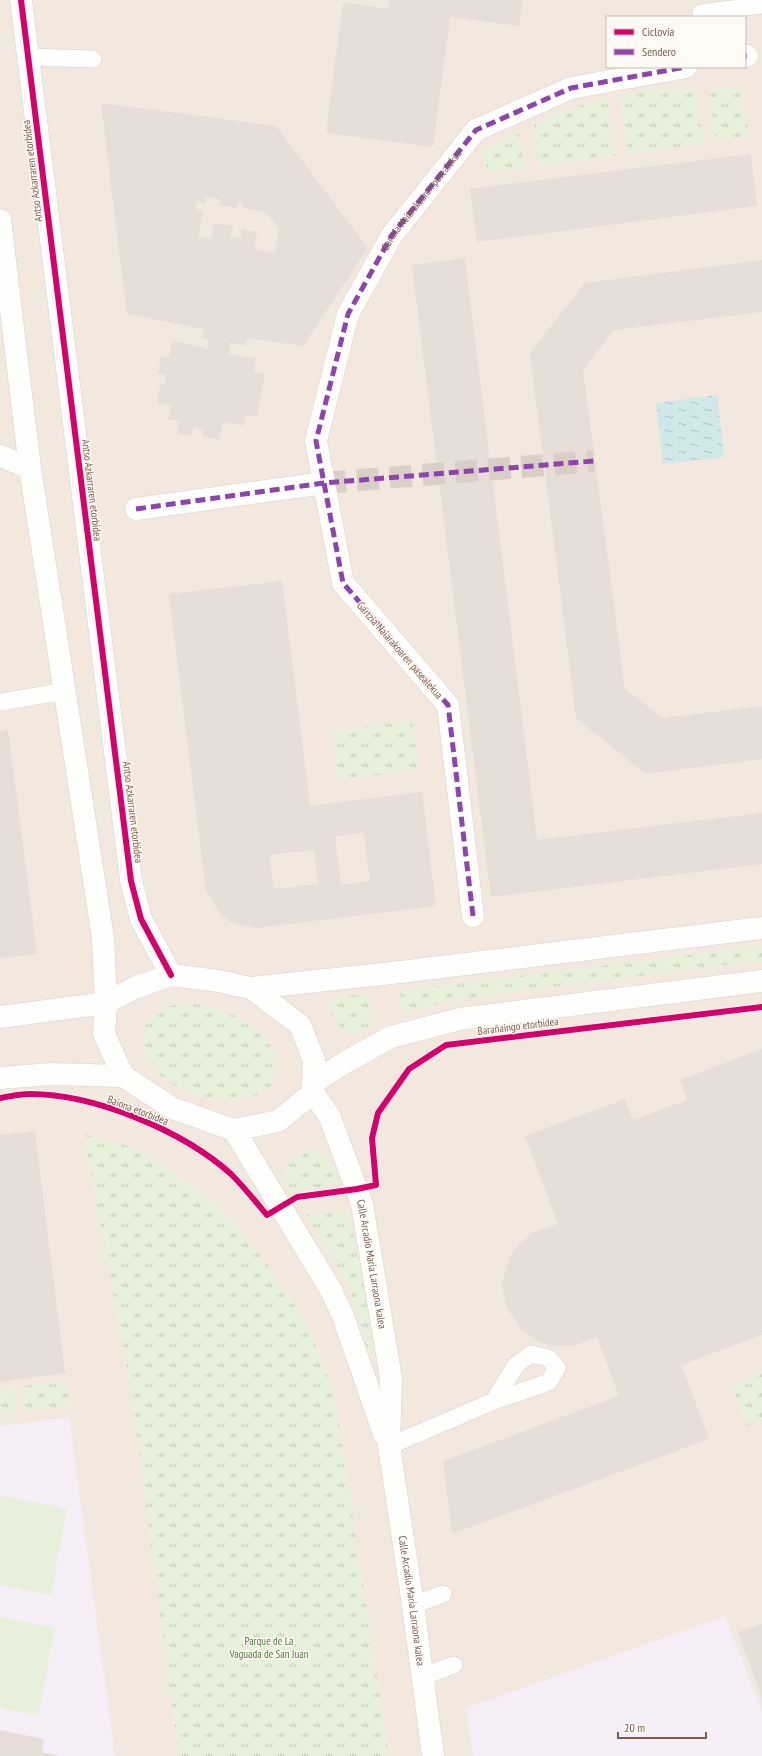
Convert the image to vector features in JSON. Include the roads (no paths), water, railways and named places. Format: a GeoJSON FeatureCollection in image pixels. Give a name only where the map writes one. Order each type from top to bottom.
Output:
{"type":"FeatureCollection","features":[{"type":"Feature","properties":{"kind":"street","name":"Antso Azkarraren etorbidea"},"geometry":{"type":"LineString","coordinates":[[22,0],[132,881],[142,919],[171,975]]}},
{"type":"Feature","properties":{"kind":"street","name":"Gartzia Naiarakoaren pasealekua"},"geometry":{"type":"LineString","coordinates":[[473,916],[448,705],[342,583],[316,441],[348,314],[392,235],[476,130],[571,88],[681,68]]}},
{"type":"Feature","properties":{"kind":"street"},"geometry":{"type":"LineString","coordinates":[[0,220],[30,468],[102,931],[106,1003],[104,1034],[123,1076]]}},
{"type":"Feature","properties":{"kind":"street"},"geometry":{"type":"LineString","coordinates":[[0,456],[30,468]]}},
{"type":"Feature","properties":{"kind":"street"},"geometry":{"type":"LineString","coordinates":[[136,509],[324,483]]}},
{"type":"Feature","properties":{"kind":"street"},"geometry":{"type":"LineString","coordinates":[[0,1017],[106,1003],[134,988],[171,975],[218,981],[250,988],[384,974],[762,928]]}},
{"type":"Feature","properties":{"kind":"street","name":"Barañaingo etorbidea"},"geometry":{"type":"LineString","coordinates":[[234,1130],[278,1121],[313,1088],[344,1063],[391,1038],[460,1019],[762,981]]}},
{"type":"Feature","properties":{"kind":"street"},"geometry":{"type":"LineString","coordinates":[[250,988],[300,1025],[314,1060],[313,1088]]}},
{"type":"Feature","properties":{"kind":"street"},"geometry":{"type":"LineString","coordinates":[[0,1078],[51,1074],[123,1076],[172,1108],[234,1130]]}},
{"type":"Feature","properties":{"kind":"street","name":"Calle Arcadio María Larraona kalea"},"geometry":{"type":"LineString","coordinates":[[313,1088],[329,1115],[362,1204],[391,1378],[389,1446],[413,1605],[421,1677],[433,1756]]}},
{"type":"Feature","properties":{"kind":"street","name":"Calle Arcadio María Larraona kalea"},"geometry":{"type":"LineString","coordinates":[[234,1130],[331,1290],[343,1316],[389,1446]]}},
{"type":"Feature","properties":{"kind":"lane"},"geometry":{"type":"LineString","coordinates":[[701,13],[762,5]]}},
{"type":"Feature","properties":{"kind":"lane"},"geometry":{"type":"LineString","coordinates":[[29,57],[93,59]]}},
{"type":"Feature","properties":{"kind":"lane"},"geometry":{"type":"LineString","coordinates":[[0,702],[65,691]]}},
{"type":"Feature","properties":{"kind":"lane"},"geometry":{"type":"LineString","coordinates":[[389,1446],[494,1401]]}},
{"type":"Feature","properties":{"kind":"lane"},"geometry":{"type":"LineString","coordinates":[[413,1605],[443,1594]]}},
{"type":"Feature","properties":{"kind":"lane"},"geometry":{"type":"LineString","coordinates":[[421,1677],[454,1665]]}},
{"type":"Feature","properties":{"kind":"water"},"geometry":{"type":"Polygon","coordinates":[[[717,395],[724,457],[663,464],[656,403],[717,395]]]}},
{"type":"Feature","properties":{"kind":"tunnel"},"geometry":{"type":"LineString","coordinates":[[324,483],[594,461]]}},
{"type":"Feature","properties":{"kind":"park label","name":"Parque de La Vaguada de San Juan"},"geometry":{"type":"Point","coordinates":[269,1647]}}]}
